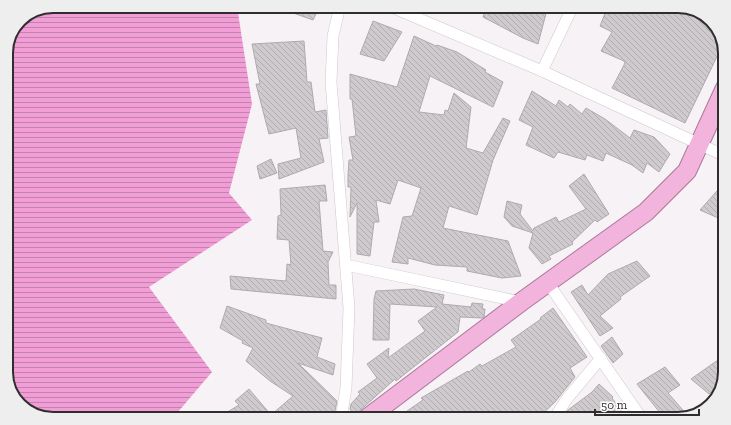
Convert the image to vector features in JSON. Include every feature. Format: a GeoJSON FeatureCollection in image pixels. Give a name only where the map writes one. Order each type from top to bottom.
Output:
{"type":"FeatureCollection","features":[{"type":"Feature","properties":{"kind":"highway"},"geometry":{"type":"LineString","coordinates":[[375,412],[521,302],[646,212],[687,172],[718,104]]}},
{"type":"Feature","properties":{"kind":"street"},"geometry":{"type":"LineString","coordinates":[[338,13],[333,36],[331,82],[349,308],[346,388],[342,412]]}},
{"type":"Feature","properties":{"kind":"street"},"geometry":{"type":"LineString","coordinates":[[405,13],[542,72],[718,152]]}},
{"type":"Feature","properties":{"kind":"street"},"geometry":{"type":"LineString","coordinates":[[542,72],[571,13]]}},
{"type":"Feature","properties":{"kind":"street"},"geometry":{"type":"LineString","coordinates":[[346,265],[521,302]]}},
{"type":"Feature","properties":{"kind":"street"},"geometry":{"type":"LineString","coordinates":[[548,283],[637,412]]}},
{"type":"Feature","properties":{"kind":"street"},"geometry":{"type":"LineString","coordinates":[[558,412],[566,400],[601,358]]}},
{"type":"Feature","properties":{"kind":"shaded area"},"geometry":{"type":"Polygon","coordinates":[[[53,13],[238,13],[252,104],[229,193],[252,220],[149,287],[212,372],[178,412],[48,412],[33,407],[17,390],[13,375],[13,50],[14,43],[20,31],[31,20],[38,16],[53,13]]]}},
{"type":"Feature","properties":{"kind":"building"},"geometry":{"type":"Polygon","coordinates":[[[293,13],[316,13],[313,20],[293,13]]]}},
{"type":"Feature","properties":{"kind":"building"},"geometry":{"type":"Polygon","coordinates":[[[484,13],[546,13],[538,44],[523,38],[483,17],[484,13]]]}},
{"type":"Feature","properties":{"kind":"building"},"geometry":{"type":"Polygon","coordinates":[[[605,13],[683,13],[698,18],[706,25],[714,35],[718,54],[685,123],[612,88],[625,63],[624,61],[601,51],[612,32],[600,26],[605,13]]]}},
{"type":"Feature","properties":{"kind":"building"},"geometry":{"type":"Polygon","coordinates":[[[373,21],[402,32],[384,61],[360,54],[373,21]]]}},
{"type":"Feature","properties":{"kind":"building"},"geometry":{"type":"Polygon","coordinates":[[[414,36],[436,46],[437,45],[457,52],[486,70],[485,72],[503,82],[493,107],[430,76],[419,112],[444,115],[445,110],[448,111],[454,93],[471,107],[466,148],[483,153],[503,118],[510,121],[493,160],[477,215],[449,206],[443,228],[508,241],[521,276],[502,278],[467,271],[467,267],[435,265],[408,258],[408,264],[392,262],[403,217],[412,216],[421,188],[398,180],[390,204],[376,200],[379,222],[374,222],[370,256],[357,254],[357,203],[350,217],[351,187],[348,187],[349,160],[353,160],[349,137],[356,136],[352,99],[350,99],[350,74],[397,87],[414,36]]]}},
{"type":"Feature","properties":{"kind":"building"},"geometry":{"type":"Polygon","coordinates":[[[304,41],[307,82],[311,82],[315,112],[326,110],[328,138],[319,139],[324,162],[279,179],[278,164],[301,158],[296,128],[269,134],[256,84],[260,84],[252,44],[304,41]]]}},
{"type":"Feature","properties":{"kind":"building"},"geometry":{"type":"Polygon","coordinates":[[[532,91],[556,106],[559,100],[568,107],[570,104],[582,114],[586,108],[605,119],[630,138],[634,130],[654,137],[670,154],[659,172],[647,163],[643,173],[632,165],[606,153],[603,161],[587,155],[585,160],[558,152],[554,158],[526,145],[533,127],[519,120],[532,91]]]}},
{"type":"Feature","properties":{"kind":"building"},"geometry":{"type":"Polygon","coordinates":[[[271,159],[277,173],[260,179],[257,166],[271,159]]]}},
{"type":"Feature","properties":{"kind":"building"},"geometry":{"type":"Polygon","coordinates":[[[584,174],[609,214],[597,222],[595,220],[572,242],[573,244],[549,256],[551,259],[542,264],[529,248],[533,233],[512,226],[504,217],[507,201],[522,205],[520,214],[533,231],[534,228],[556,217],[559,222],[586,209],[569,186],[584,174]]]}},
{"type":"Feature","properties":{"kind":"building"},"geometry":{"type":"Polygon","coordinates":[[[325,185],[327,201],[319,201],[323,251],[333,252],[328,262],[329,285],[336,285],[336,299],[231,289],[230,276],[286,281],[287,264],[291,265],[289,240],[277,239],[278,216],[281,215],[280,189],[325,185]]]}},
{"type":"Feature","properties":{"kind":"building"},"geometry":{"type":"Polygon","coordinates":[[[718,190],[718,218],[700,210],[718,190]]]}},
{"type":"Feature","properties":{"kind":"building"},"geometry":{"type":"Polygon","coordinates":[[[637,261],[650,276],[620,297],[621,299],[600,316],[613,328],[600,336],[571,292],[582,285],[588,295],[608,274],[637,261]]]}},
{"type":"Feature","properties":{"kind":"building"},"geometry":{"type":"Polygon","coordinates":[[[414,289],[444,295],[442,304],[471,307],[472,303],[483,304],[482,309],[485,309],[484,317],[460,317],[458,332],[396,381],[395,379],[358,412],[352,412],[350,409],[351,404],[360,394],[358,392],[377,378],[367,364],[389,348],[388,358],[425,331],[418,321],[437,307],[390,304],[389,340],[373,340],[374,299],[376,291],[414,289]]]}},
{"type":"Feature","properties":{"kind":"building"},"geometry":{"type":"Polygon","coordinates":[[[227,306],[266,320],[266,323],[322,338],[317,357],[335,364],[333,375],[298,363],[337,401],[335,411],[274,412],[293,396],[270,381],[246,361],[253,348],[242,343],[243,341],[220,328],[227,306]]]}},
{"type":"Feature","properties":{"kind":"building"},"geometry":{"type":"Polygon","coordinates":[[[553,308],[587,357],[570,368],[575,377],[555,402],[544,412],[408,412],[423,400],[421,398],[468,371],[469,372],[480,364],[482,366],[516,347],[511,340],[541,319],[540,318],[553,308]]]}},
{"type":"Feature","properties":{"kind":"building"},"geometry":{"type":"Polygon","coordinates":[[[612,337],[623,354],[613,363],[601,346],[612,337]]]}},
{"type":"Feature","properties":{"kind":"building"},"geometry":{"type":"Polygon","coordinates":[[[718,360],[718,377],[713,391],[709,394],[691,379],[718,360]]]}},
{"type":"Feature","properties":{"kind":"building"},"geometry":{"type":"Polygon","coordinates":[[[665,367],[680,385],[668,393],[684,412],[659,412],[637,384],[665,367]]]}},
{"type":"Feature","properties":{"kind":"building"},"geometry":{"type":"Polygon","coordinates":[[[599,384],[613,397],[612,398],[623,412],[567,412],[592,392],[599,384]]]}},
{"type":"Feature","properties":{"kind":"building"},"geometry":{"type":"Polygon","coordinates":[[[249,389],[268,412],[228,412],[239,405],[235,401],[249,389]]]}}]}
